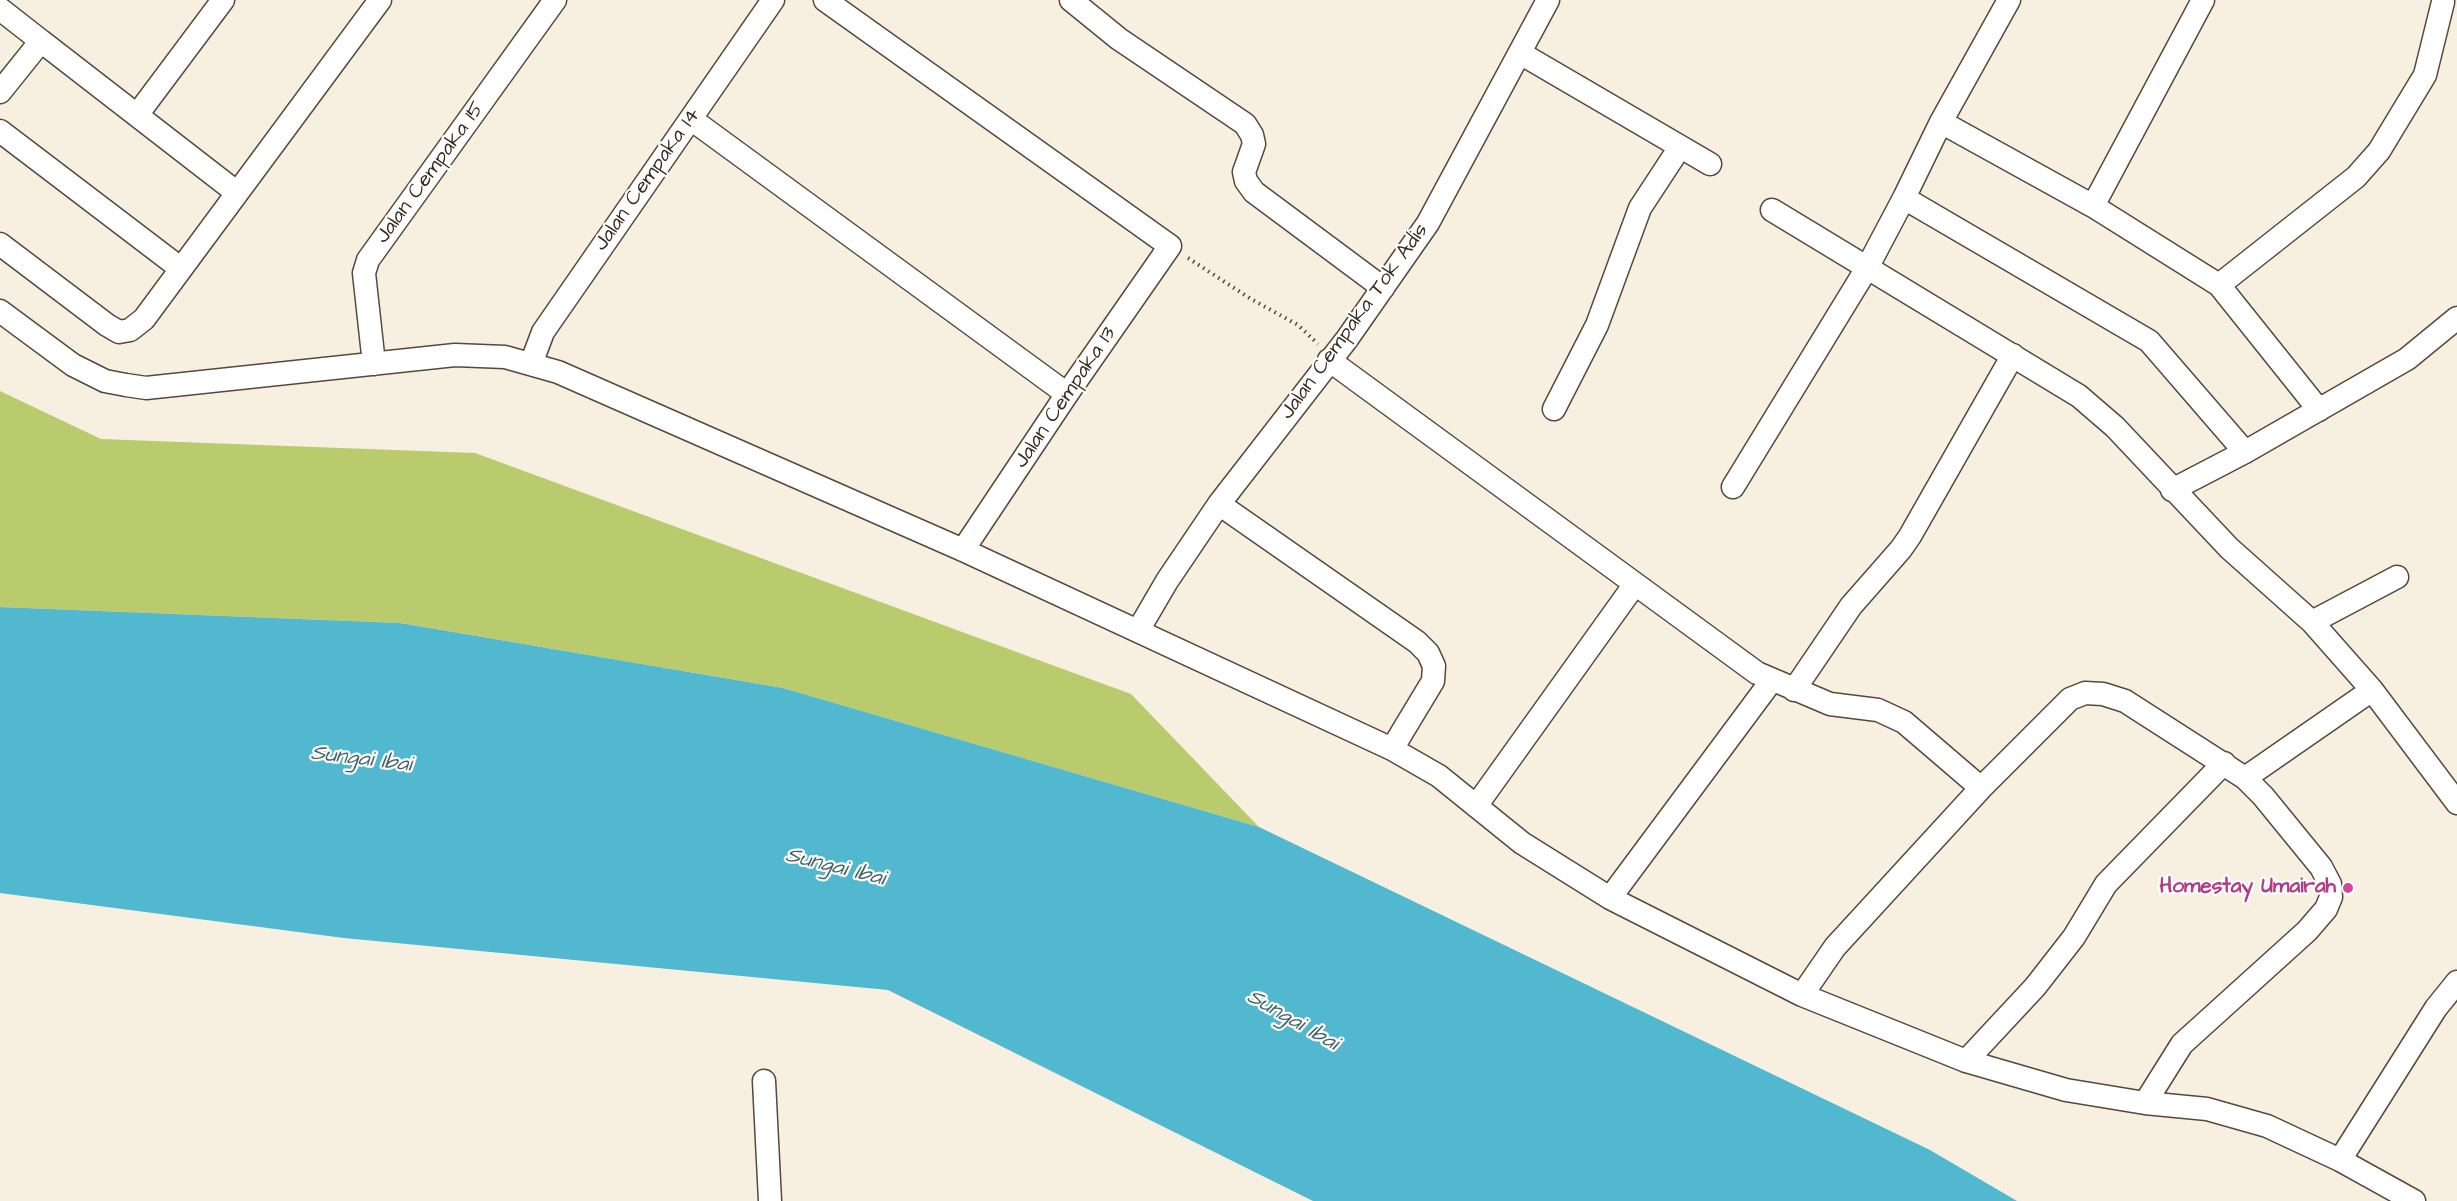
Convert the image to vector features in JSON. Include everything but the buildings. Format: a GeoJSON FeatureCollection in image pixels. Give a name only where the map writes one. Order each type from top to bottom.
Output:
{"type":"FeatureCollection","features":[{"type":"Feature","properties":{"kind":"street"},"geometry":{"type":"LineString","coordinates":[[137,115],[223,0]]}},
{"type":"Feature","properties":{"kind":"street"},"geometry":{"type":"LineString","coordinates":[[0,244],[119,332],[130,330],[144,319],[380,0]]}},
{"type":"Feature","properties":{"kind":"street","name":"Jalan Cempaka 15"},"geometry":{"type":"LineString","coordinates":[[374,364],[364,273],[368,260],[555,0]]}},
{"type":"Feature","properties":{"kind":"street","name":"Jalan Cempaka 14"},"geometry":{"type":"LineString","coordinates":[[531,364],[543,332],[773,0]]}},
{"type":"Feature","properties":{"kind":"street"},"geometry":{"type":"LineString","coordinates":[[825,0],[849,7],[1170,246]]}},
{"type":"Feature","properties":{"kind":"street"},"geometry":{"type":"LineString","coordinates":[[1071,0],[1119,39],[1245,124],[1252,135],[1254,144],[1244,172],[1246,181],[1254,192],[1377,296]]}},
{"type":"Feature","properties":{"kind":"street","name":"Jalan Cempaka Tok Adis"},"geometry":{"type":"LineString","coordinates":[[1138,629],[1219,504],[1347,339],[1428,223],[1548,0]]}},
{"type":"Feature","properties":{"kind":"street"},"geometry":{"type":"LineString","coordinates":[[1733,487],[1867,268],[1941,122],[2008,0]]}},
{"type":"Feature","properties":{"kind":"street"},"geometry":{"type":"LineString","coordinates":[[2093,206],[2203,0]]}},
{"type":"Feature","properties":{"kind":"street"},"geometry":{"type":"LineString","coordinates":[[2219,285],[2356,177],[2379,152],[2425,75],[2442,2]]}},
{"type":"Feature","properties":{"kind":"street"},"geometry":{"type":"LineString","coordinates":[[0,9],[236,192]]}},
{"type":"Feature","properties":{"kind":"street"},"geometry":{"type":"LineString","coordinates":[[0,92],[40,41]]}},
{"type":"Feature","properties":{"kind":"street"},"geometry":{"type":"LineString","coordinates":[[1520,52],[1710,164]]}},
{"type":"Feature","properties":{"kind":"street"},"geometry":{"type":"LineString","coordinates":[[691,119],[1067,394]]}},
{"type":"Feature","properties":{"kind":"street"},"geometry":{"type":"LineString","coordinates":[[1941,122],[2093,206],[2219,285],[2319,410]]}},
{"type":"Feature","properties":{"kind":"street"},"geometry":{"type":"LineString","coordinates":[[0,131],[180,268]]}},
{"type":"Feature","properties":{"kind":"street"},"geometry":{"type":"LineString","coordinates":[[1554,409],[1597,325],[1640,207],[1680,147]]}},
{"type":"Feature","properties":{"kind":"street"},"geometry":{"type":"LineString","coordinates":[[1904,198],[2149,341],[2245,452]]}},
{"type":"Feature","properties":{"kind":"street"},"geometry":{"type":"LineString","coordinates":[[1772,210],[2079,396],[2115,428],[2229,548],[2312,622],[2372,690],[2457,803]]}},
{"type":"Feature","properties":{"kind":"street","name":"Jalan Cempaka 13"},"geometry":{"type":"LineString","coordinates":[[963,550],[1067,394],[1170,246]]}},
{"type":"Feature","properties":{"kind":"street"},"geometry":{"type":"LineString","coordinates":[[0,311],[73,365],[105,381],[136,386],[455,355],[505,357],[558,372],[1138,629],[1392,749],[1447,782],[1522,843],[1610,898],[1802,995],[1966,1061],[2066,1090],[2145,1104],[2207,1109],[2267,1126],[2340,1160],[2386,1194],[2414,1201]]}},
{"type":"Feature","properties":{"kind":"street"},"geometry":{"type":"LineString","coordinates":[[2172,490],[2245,452],[2407,359],[2457,318]]}},
{"type":"Feature","properties":{"kind":"street"},"geometry":{"type":"LineString","coordinates":[[1794,690],[1851,606],[1910,536],[2013,355]]}},
{"type":"Feature","properties":{"kind":"street"},"geometry":{"type":"LineString","coordinates":[[1329,360],[1757,673],[1830,704],[1878,710],[1904,722],[1981,788]]}},
{"type":"Feature","properties":{"kind":"street"},"geometry":{"type":"LineString","coordinates":[[1219,504],[1418,642],[1428,652],[1434,666],[1433,681],[1392,749]]}},
{"type":"Feature","properties":{"kind":"street"},"geometry":{"type":"LineString","coordinates":[[1476,806],[1618,571]]}},
{"type":"Feature","properties":{"kind":"street"},"geometry":{"type":"LineString","coordinates":[[2312,622],[2397,577]]}},
{"type":"Feature","properties":{"kind":"street"},"geometry":{"type":"LineString","coordinates":[[1610,898],[1772,680]]}},
{"type":"Feature","properties":{"kind":"street"},"geometry":{"type":"LineString","coordinates":[[2245,778],[2372,690]]}},
{"type":"Feature","properties":{"kind":"street"},"geometry":{"type":"LineString","coordinates":[[1802,995],[1835,947],[1981,788],[2070,699],[2085,693],[2103,694],[2125,701],[2245,778],[2263,796],[2321,867],[2330,884],[2331,897],[2326,909],[2307,932],[2182,1044],[2145,1104]]}},
{"type":"Feature","properties":{"kind":"street"},"geometry":{"type":"LineString","coordinates":[[1966,1061],[2035,987],[2074,937],[2106,884],[2224,763]]}},
{"type":"Feature","properties":{"kind":"street"},"geometry":{"type":"LineString","coordinates":[[2340,1160],[2431,1015],[2457,982]]}},
{"type":"Feature","properties":{"kind":"street"},"geometry":{"type":"LineString","coordinates":[[764,1081],[770,1201]]}},
{"type":"Feature","properties":{"kind":"path"},"geometry":{"type":"LineString","coordinates":[[1170,246],[1251,299],[1298,325],[1309,333],[1329,360]]}},
{"type":"Feature","properties":{"kind":"green space"},"geometry":{"type":"Polygon","coordinates":[[[0,391],[101,439],[475,453],[1131,694],[1259,827],[783,688],[400,623],[0,607],[0,391]]]}},
{"type":"Feature","properties":{"kind":"water","name":"Sungai Ibai"},"geometry":{"type":"Polygon","coordinates":[[[0,607],[400,623],[783,688],[1259,827],[1930,1150],[2017,1201],[1313,1201],[888,990],[344,938],[0,893],[0,607]]]}},
{"type":"Feature","properties":{"kind":"place","name":"Homestay Umairah"},"geometry":{"type":"Point","coordinates":[2348,888]}}]}
